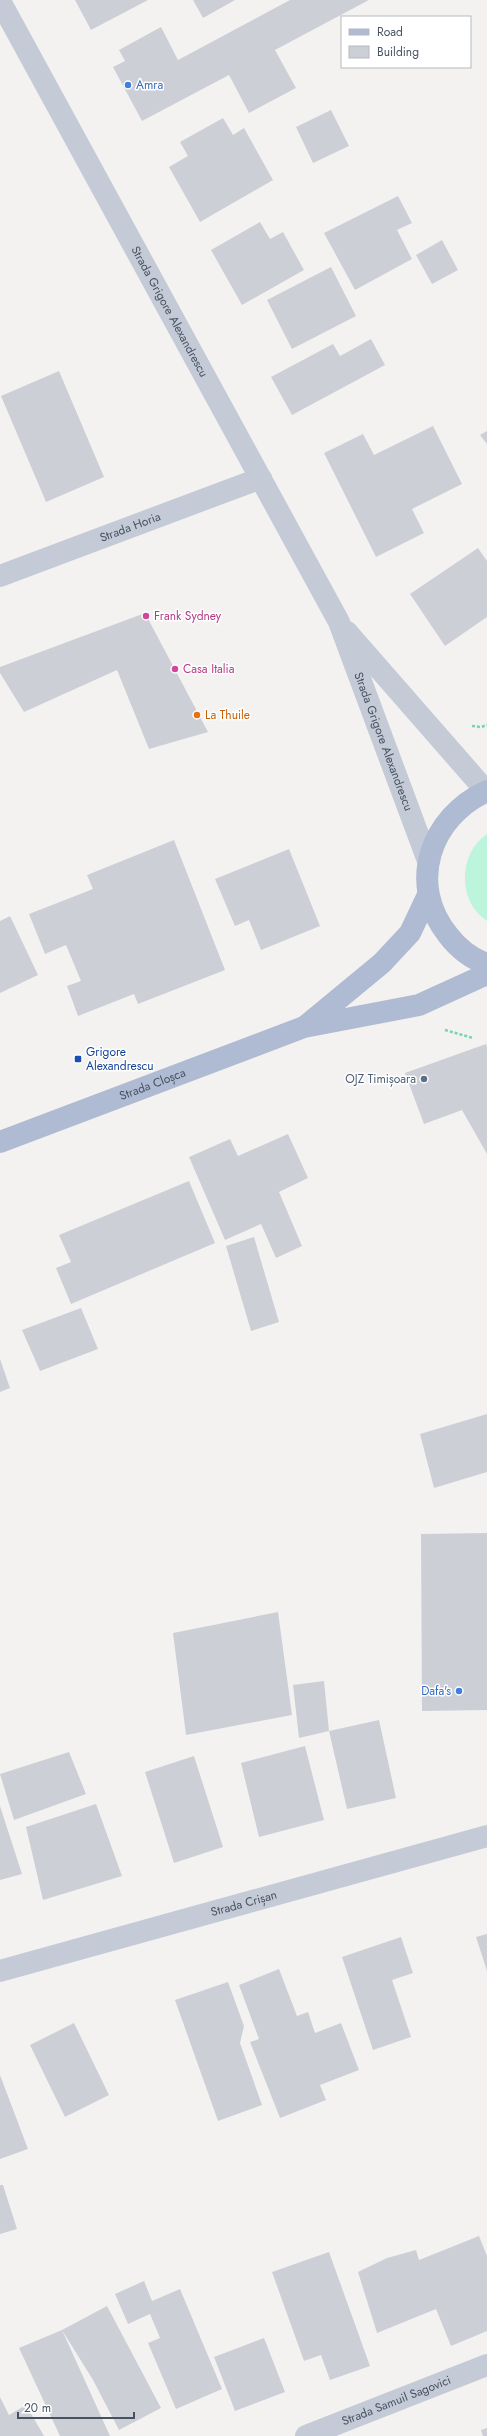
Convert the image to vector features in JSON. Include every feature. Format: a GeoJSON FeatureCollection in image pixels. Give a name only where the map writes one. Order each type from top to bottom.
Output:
{"type":"FeatureCollection","features":[{"type":"Feature","properties":{"kind":"main road"},"geometry":{"type":"LineString","coordinates":[[487,791],[470,800],[455,812],[443,826],[434,843],[428,861],[428,895],[434,913],[453,942],[467,954],[487,964]]}},
{"type":"Feature","properties":{"kind":"main road","name":"Strada Cloșca"},"geometry":{"type":"LineString","coordinates":[[304,1027],[382,963],[410,933],[428,895]]}},
{"type":"Feature","properties":{"kind":"main road","name":"Strada Cloșca"},"geometry":{"type":"LineString","coordinates":[[0,1142],[304,1027],[419,1005],[487,974]]}},
{"type":"Feature","properties":{"kind":"street","name":"Strada Grigore Alexandrescu"},"geometry":{"type":"LineString","coordinates":[[0,1],[339,622],[428,861]]}},
{"type":"Feature","properties":{"kind":"street","name":"Strada Horia"},"geometry":{"type":"LineString","coordinates":[[0,576],[261,478]]}},
{"type":"Feature","properties":{"kind":"street","name":"Strada Grigore Alexandrescu"},"geometry":{"type":"LineString","coordinates":[[339,622],[487,791]]}},
{"type":"Feature","properties":{"kind":"street","name":"Strada Crișan"},"geometry":{"type":"LineString","coordinates":[[0,1971],[487,1836]]}},
{"type":"Feature","properties":{"kind":"street","name":"Strada Samuil Sagovici"},"geometry":{"type":"LineString","coordinates":[[306,2436],[487,2366]]}},
{"type":"Feature","properties":{"kind":"path"},"geometry":{"type":"LineString","coordinates":[[470,726],[481,727],[487,724]]}},
{"type":"Feature","properties":{"kind":"path"},"geometry":{"type":"LineString","coordinates":[[440,1028],[473,1038]]}},
{"type":"Feature","properties":{"kind":"green space"},"geometry":{"type":"Polygon","coordinates":[[[487,834],[487,921],[477,913],[470,902],[466,890],[465,878],[466,865],[471,853],[477,842],[487,834]]]}},
{"type":"Feature","properties":{"kind":"building"},"geometry":{"type":"Polygon","coordinates":[[[75,0],[148,0],[91,30],[75,0]]]}},
{"type":"Feature","properties":{"kind":"building"},"geometry":{"type":"Polygon","coordinates":[[[193,0],[235,0],[203,18],[193,0]]]}},
{"type":"Feature","properties":{"kind":"building"},"geometry":{"type":"Polygon","coordinates":[[[290,0],[369,0],[275,50],[296,88],[249,113],[229,75],[142,121],[113,67],[125,61],[119,50],[161,27],[178,60],[290,0]]]}},
{"type":"Feature","properties":{"kind":"building"},"geometry":{"type":"Polygon","coordinates":[[[331,110],[349,146],[313,163],[296,127],[331,110]]]}},
{"type":"Feature","properties":{"kind":"building"},"geometry":{"type":"Polygon","coordinates":[[[223,118],[233,135],[244,128],[273,180],[200,222],[169,167],[188,156],[180,142],[223,118]]]}},
{"type":"Feature","properties":{"kind":"building"},"geometry":{"type":"Polygon","coordinates":[[[398,196],[412,223],[397,230],[412,259],[355,290],[324,233],[398,196]]]}},
{"type":"Feature","properties":{"kind":"building"},"geometry":{"type":"Polygon","coordinates":[[[260,222],[270,239],[283,232],[304,270],[242,305],[211,250],[260,222]]]}},
{"type":"Feature","properties":{"kind":"building"},"geometry":{"type":"Polygon","coordinates":[[[442,240],[458,270],[432,284],[416,255],[442,240]]]}},
{"type":"Feature","properties":{"kind":"building"},"geometry":{"type":"Polygon","coordinates":[[[331,267],[356,316],[292,349],[267,300],[331,267]]]}},
{"type":"Feature","properties":{"kind":"building"},"geometry":{"type":"Polygon","coordinates":[[[371,339],[385,365],[292,415],[271,377],[333,344],[340,356],[371,339]]]}},
{"type":"Feature","properties":{"kind":"building"},"geometry":{"type":"Polygon","coordinates":[[[59,371],[104,477],[46,502],[1,396],[59,371]]]}},
{"type":"Feature","properties":{"kind":"building"},"geometry":{"type":"Polygon","coordinates":[[[433,426],[462,484],[412,509],[424,533],[376,557],[324,453],[363,434],[374,455],[433,426]]]}},
{"type":"Feature","properties":{"kind":"building"},"geometry":{"type":"Polygon","coordinates":[[[487,431],[487,444],[480,435],[487,431]]]}},
{"type":"Feature","properties":{"kind":"building"},"geometry":{"type":"Polygon","coordinates":[[[478,548],[487,561],[487,617],[445,646],[410,594],[478,548]]]}},
{"type":"Feature","properties":{"kind":"building"},"geometry":{"type":"Polygon","coordinates":[[[145,613],[208,732],[149,749],[117,670],[24,712],[0,673],[0,667],[145,613]]]}},
{"type":"Feature","properties":{"kind":"building"},"geometry":{"type":"Polygon","coordinates":[[[174,840],[225,970],[138,1004],[134,994],[78,1016],[67,986],[81,981],[66,945],[45,954],[29,914],[93,889],[87,875],[174,840]]]}},
{"type":"Feature","properties":{"kind":"building"},"geometry":{"type":"Polygon","coordinates":[[[289,849],[320,926],[261,950],[249,920],[235,926],[215,879],[289,849]]]}},
{"type":"Feature","properties":{"kind":"building"},"geometry":{"type":"Polygon","coordinates":[[[10,916],[38,975],[0,993],[0,921],[10,916]]]}},
{"type":"Feature","properties":{"kind":"building"},"geometry":{"type":"Polygon","coordinates":[[[486,1044],[487,1154],[462,1110],[424,1124],[405,1073],[486,1044]]]}},
{"type":"Feature","properties":{"kind":"building"},"geometry":{"type":"Polygon","coordinates":[[[288,1134],[308,1178],[279,1192],[302,1246],[276,1258],[261,1224],[225,1240],[189,1157],[230,1139],[238,1156],[288,1134]]]}},
{"type":"Feature","properties":{"kind":"building"},"geometry":{"type":"Polygon","coordinates":[[[189,1181],[215,1243],[71,1304],[56,1268],[71,1262],[59,1235],[189,1181]]]}},
{"type":"Feature","properties":{"kind":"building"},"geometry":{"type":"Polygon","coordinates":[[[254,1237],[279,1322],[251,1331],[226,1246],[254,1237]]]}},
{"type":"Feature","properties":{"kind":"building"},"geometry":{"type":"Polygon","coordinates":[[[81,1308],[98,1349],[40,1371],[22,1330],[81,1308]]]}},
{"type":"Feature","properties":{"kind":"building"},"geometry":{"type":"Polygon","coordinates":[[[0,1359],[10,1388],[0,1392],[0,1359]]]}},
{"type":"Feature","properties":{"kind":"building"},"geometry":{"type":"Polygon","coordinates":[[[487,1414],[487,1472],[434,1488],[420,1434],[487,1414]]]}},
{"type":"Feature","properties":{"kind":"building"},"geometry":{"type":"Polygon","coordinates":[[[487,1533],[487,1710],[422,1711],[421,1534],[487,1533]]]}},
{"type":"Feature","properties":{"kind":"building"},"geometry":{"type":"Polygon","coordinates":[[[278,1612],[292,1715],[186,1735],[173,1633],[278,1612]]]}},
{"type":"Feature","properties":{"kind":"building"},"geometry":{"type":"Polygon","coordinates":[[[324,1681],[329,1731],[299,1738],[293,1685],[324,1681]]]}},
{"type":"Feature","properties":{"kind":"building"},"geometry":{"type":"Polygon","coordinates":[[[379,1720],[396,1798],[347,1809],[329,1731],[379,1720]]]}},
{"type":"Feature","properties":{"kind":"building"},"geometry":{"type":"Polygon","coordinates":[[[305,1746],[324,1820],[259,1837],[241,1763],[305,1746]]]}},
{"type":"Feature","properties":{"kind":"building"},"geometry":{"type":"Polygon","coordinates":[[[69,1752],[86,1794],[14,1820],[0,1774],[69,1752]]]}},
{"type":"Feature","properties":{"kind":"building"},"geometry":{"type":"Polygon","coordinates":[[[194,1756],[223,1847],[174,1863],[145,1772],[194,1756]]]}},
{"type":"Feature","properties":{"kind":"building"},"geometry":{"type":"Polygon","coordinates":[[[96,1804],[122,1876],[43,1900],[26,1827],[96,1804]]]}},
{"type":"Feature","properties":{"kind":"building"},"geometry":{"type":"Polygon","coordinates":[[[0,1806],[22,1874],[0,1880],[0,1806]]]}},
{"type":"Feature","properties":{"kind":"building"},"geometry":{"type":"Polygon","coordinates":[[[487,1934],[487,1971],[476,1937],[487,1934]]]}},
{"type":"Feature","properties":{"kind":"building"},"geometry":{"type":"Polygon","coordinates":[[[401,1937],[413,1973],[392,1980],[411,2037],[373,2050],[342,1957],[401,1937]]]}},
{"type":"Feature","properties":{"kind":"building"},"geometry":{"type":"Polygon","coordinates":[[[279,1969],[297,2016],[308,2012],[315,2033],[341,2023],[359,2070],[320,2085],[326,2100],[280,2118],[250,2042],[259,2039],[239,1985],[279,1969]]]}},
{"type":"Feature","properties":{"kind":"building"},"geometry":{"type":"Polygon","coordinates":[[[228,1982],[244,2026],[240,2043],[262,2105],[218,2121],[175,2000],[228,1982]]]}},
{"type":"Feature","properties":{"kind":"building"},"geometry":{"type":"Polygon","coordinates":[[[74,2023],[109,2095],[65,2117],[30,2045],[74,2023]]]}},
{"type":"Feature","properties":{"kind":"building"},"geometry":{"type":"Polygon","coordinates":[[[0,2075],[28,2149],[0,2159],[0,2075]]]}},
{"type":"Feature","properties":{"kind":"building"},"geometry":{"type":"Polygon","coordinates":[[[0,2185],[3,2185],[17,2229],[0,2234],[0,2185]]]}},
{"type":"Feature","properties":{"kind":"building"},"geometry":{"type":"Polygon","coordinates":[[[479,2236],[487,2256],[487,2331],[451,2346],[436,2309],[377,2333],[358,2272],[387,2258],[416,2250],[419,2260],[479,2236]]]}},
{"type":"Feature","properties":{"kind":"building"},"geometry":{"type":"Polygon","coordinates":[[[329,2252],[370,2366],[330,2380],[321,2355],[304,2361],[272,2272],[329,2252]]]}},
{"type":"Feature","properties":{"kind":"building"},"geometry":{"type":"Polygon","coordinates":[[[144,2281],[152,2301],[180,2289],[222,2389],[176,2409],[148,2343],[160,2338],[150,2314],[128,2324],[115,2294],[144,2281]]]}},
{"type":"Feature","properties":{"kind":"building"},"geometry":{"type":"Polygon","coordinates":[[[107,2306],[161,2408],[119,2430],[93,2380],[62,2330],[107,2306]]]}},
{"type":"Feature","properties":{"kind":"building"},"geometry":{"type":"Polygon","coordinates":[[[62,2330],[110,2436],[60,2436],[19,2348],[62,2330]]]}},
{"type":"Feature","properties":{"kind":"building"},"geometry":{"type":"Polygon","coordinates":[[[264,2338],[285,2392],[235,2411],[214,2357],[264,2338]]]}},
{"type":"Feature","properties":{"kind":"building"},"geometry":{"type":"Polygon","coordinates":[[[0,2397],[9,2415],[26,2405],[44,2436],[0,2436],[0,2397]]]}},
{"type":"Feature","properties":{"kind":"building"},"geometry":{"type":"Polygon","coordinates":[[[487,2428],[487,2436],[483,2436],[481,2430],[487,2428]]]}},
{"type":"Feature","properties":{"kind":"place","name":"Amra"},"geometry":{"type":"Point","coordinates":[128,85]}},
{"type":"Feature","properties":{"kind":"place","name":"Frank Sydney"},"geometry":{"type":"Point","coordinates":[146,616]}},
{"type":"Feature","properties":{"kind":"place","name":"Casa Italia"},"geometry":{"type":"Point","coordinates":[175,669]}},
{"type":"Feature","properties":{"kind":"place","name":"La Thuile"},"geometry":{"type":"Point","coordinates":[197,715]}},
{"type":"Feature","properties":{"kind":"place","name":"Grigore Alexandrescu"},"geometry":{"type":"Point","coordinates":[78,1059]}},
{"type":"Feature","properties":{"kind":"place","name":"OJZ Timișoara"},"geometry":{"type":"Point","coordinates":[424,1079]}},
{"type":"Feature","properties":{"kind":"place","name":"Dafa's"},"geometry":{"type":"Point","coordinates":[459,1691]}}]}
